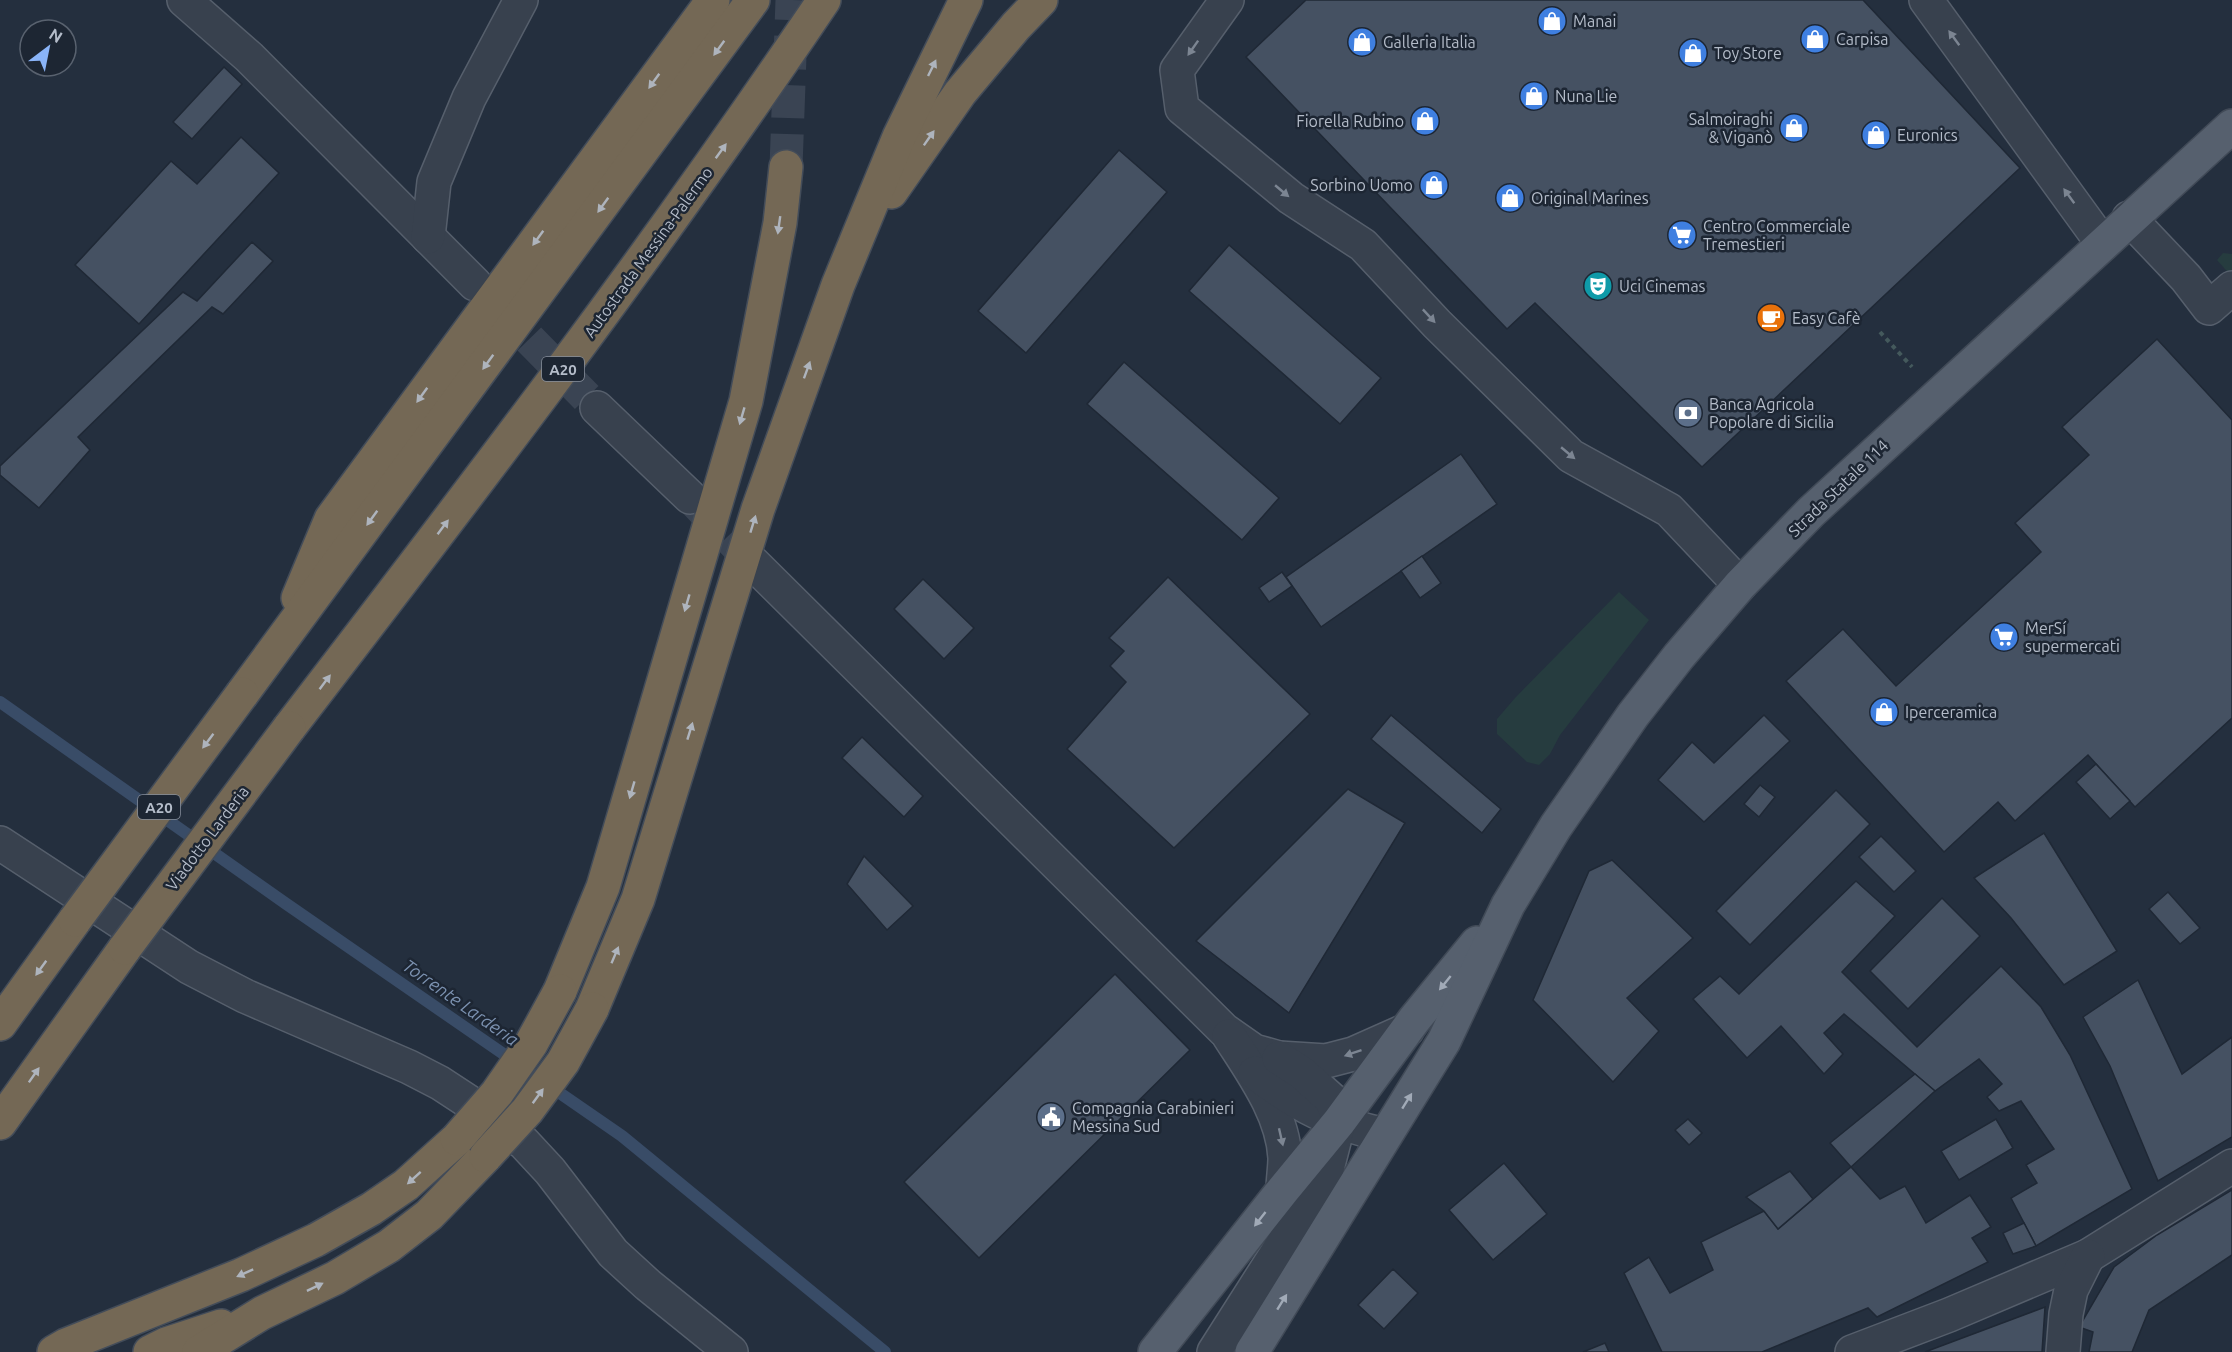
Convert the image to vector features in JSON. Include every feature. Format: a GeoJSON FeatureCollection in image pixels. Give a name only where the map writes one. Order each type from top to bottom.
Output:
{"type":"FeatureCollection","features":[{"type":"Feature","properties":{"kind":"highway"},"geometry":{"type":"LineString","coordinates":[[278,646],[331,519],[713,0]]}},
{"type":"Feature","properties":{"kind":"highway","name":"A20"},"geometry":{"type":"LineString","coordinates":[[0,1024],[753,0]]}},
{"type":"Feature","properties":{"kind":"highway","name":"Autostrada Messina-Palermo"},"geometry":{"type":"LineString","coordinates":[[289,728],[487,470],[621,290],[747,116],[824,0]]}},
{"type":"Feature","properties":{"kind":"highway"},"geometry":{"type":"LineString","coordinates":[[199,1352],[262,1313],[335,1278],[389,1245],[429,1215],[527,1111],[563,1062],[592,1009],[638,899],[758,509],[834,294],[899,136],[966,0]]}},
{"type":"Feature","properties":{"kind":"highway"},"geometry":{"type":"LineString","coordinates":[[858,237],[960,93],[1041,0]]}},
{"type":"Feature","properties":{"kind":"highway"},"geometry":{"type":"LineString","coordinates":[[54,1352],[66,1345],[241,1275],[316,1240],[371,1209],[406,1185],[457,1139],[497,1094],[531,1044],[560,991],[603,887],[746,401],[780,223],[786,166]]}},
{"type":"Feature","properties":{"kind":"highway","name":"Viadotto Larderia"},"geometry":{"type":"LineString","coordinates":[[0,1123],[125,948],[289,728]]}},
{"type":"Feature","properties":{"kind":"highway"},"geometry":{"type":"LineString","coordinates":[[150,1352],[166,1344],[262,1313]]}},
{"type":"Feature","properties":{"kind":"main road","name":"Strada Statale 114"},"geometry":{"type":"LineString","coordinates":[[1508,905],[1562,817],[1633,715],[1740,585],[1811,512],[2232,126]]}},
{"type":"Feature","properties":{"kind":"main road"},"geometry":{"type":"LineString","coordinates":[[1155,1352],[1339,1122],[1407,1030],[1508,905]]}},
{"type":"Feature","properties":{"kind":"main road"},"geometry":{"type":"LineString","coordinates":[[1252,1352],[1444,1041],[1508,905]]}},
{"type":"Feature","properties":{"kind":"street"},"geometry":{"type":"LineString","coordinates":[[184,0],[249,57],[475,284]]}},
{"type":"Feature","properties":{"kind":"street"},"geometry":{"type":"LineString","coordinates":[[428,237],[434,182],[469,98],[521,0]]}},
{"type":"Feature","properties":{"kind":"street"},"geometry":{"type":"LineString","coordinates":[[1227,0],[1177,70],[1182,108],[1291,198],[1363,245],[1437,324],[1570,456],[1669,510],[1740,585]]}},
{"type":"Feature","properties":{"kind":"street"},"geometry":{"type":"LineString","coordinates":[[1926,0],[2103,244]]}},
{"type":"Feature","properties":{"kind":"street"},"geometry":{"type":"LineString","coordinates":[[2129,218],[2186,278],[2209,308],[2232,288]]}},
{"type":"Feature","properties":{"kind":"street"},"geometry":{"type":"LineString","coordinates":[[597,408],[690,497]]}},
{"type":"Feature","properties":{"kind":"street"},"geometry":{"type":"LineString","coordinates":[[753,563],[1224,1030],[1265,1064],[1284,1095],[1316,1113],[1385,1135]]}},
{"type":"Feature","properties":{"kind":"street"},"geometry":{"type":"LineString","coordinates":[[0,843],[189,967],[245,996],[409,1067],[469,1102],[524,1143],[550,1171],[613,1253],[648,1285],[731,1352]]}},
{"type":"Feature","properties":{"kind":"street"},"geometry":{"type":"LineString","coordinates":[[1265,1064],[1326,1061],[1353,1054],[1407,1030]]}},
{"type":"Feature","properties":{"kind":"street"},"geometry":{"type":"LineString","coordinates":[[1265,1064],[1285,1158],[1283,1190]]}},
{"type":"Feature","properties":{"kind":"street"},"geometry":{"type":"LineString","coordinates":[[1214,1352],[1307,1206],[1327,1169],[1339,1122]]}},
{"type":"Feature","properties":{"kind":"street"},"geometry":{"type":"LineString","coordinates":[[1852,1352],[1949,1315],[2088,1256],[2232,1166]]}},
{"type":"Feature","properties":{"kind":"street"},"geometry":{"type":"LineString","coordinates":[[2063,1352],[2066,1314],[2071,1290],[2088,1256]]}},
{"type":"Feature","properties":{"kind":"path"},"geometry":{"type":"LineString","coordinates":[[1880,332],[1912,367]]}},
{"type":"Feature","properties":{"kind":"green space"},"geometry":{"type":"Polygon","coordinates":[[[2223,253],[2232,254],[2232,277],[2217,260],[2223,253]]]}},
{"type":"Feature","properties":{"kind":"green space"},"geometry":{"type":"Polygon","coordinates":[[[1619,592],[1649,620],[1560,735],[1550,754],[1539,765],[1527,762],[1497,734],[1497,719],[1619,592]]]}},
{"type":"Feature","properties":{"kind":"building","name":"Centro Commerciale Tremestieri"},"geometry":{"type":"Polygon","coordinates":[[[1306,0],[1863,0],[2020,168],[1702,467],[1535,303],[1507,329],[1246,57],[1306,0]]]}},
{"type":"Feature","properties":{"kind":"building"},"geometry":{"type":"Polygon","coordinates":[[[224,67],[242,84],[192,139],[173,122],[224,67]]]}},
{"type":"Feature","properties":{"kind":"building"},"geometry":{"type":"Polygon","coordinates":[[[241,137],[279,173],[139,324],[75,265],[171,161],[197,184],[241,137]]]}},
{"type":"Feature","properties":{"kind":"building"},"geometry":{"type":"Polygon","coordinates":[[[1119,150],[1167,192],[1026,353],[978,311],[1119,150]]]}},
{"type":"Feature","properties":{"kind":"building"},"geometry":{"type":"Polygon","coordinates":[[[252,242],[273,261],[223,314],[212,307],[78,437],[90,450],[39,508],[0,475],[0,466],[183,292],[197,301],[252,242]]]}},
{"type":"Feature","properties":{"kind":"building"},"geometry":{"type":"Polygon","coordinates":[[[1229,245],[1381,378],[1340,424],[1189,291],[1229,245]]]}},
{"type":"Feature","properties":{"kind":"building"},"geometry":{"type":"Polygon","coordinates":[[[2157,339],[2232,420],[2232,718],[2135,807],[2088,755],[2015,821],[1998,802],[1944,852],[1786,681],[1843,629],[1896,686],[2041,552],[2015,523],[2089,455],[2062,427],[2157,339]]]}},
{"type":"Feature","properties":{"kind":"building"},"geometry":{"type":"Polygon","coordinates":[[[1124,362],[1279,498],[1242,540],[1087,404],[1124,362]]]}},
{"type":"Feature","properties":{"kind":"building"},"geometry":{"type":"Polygon","coordinates":[[[1461,454],[1497,504],[1321,627],[1286,577],[1461,454]]]}},
{"type":"Feature","properties":{"kind":"building"},"geometry":{"type":"Polygon","coordinates":[[[1422,556],[1441,583],[1420,598],[1401,571],[1422,556]]]}},
{"type":"Feature","properties":{"kind":"building"},"geometry":{"type":"Polygon","coordinates":[[[1282,572],[1292,586],[1269,602],[1259,588],[1282,572]]]}},
{"type":"Feature","properties":{"kind":"building"},"geometry":{"type":"Polygon","coordinates":[[[1168,577],[1310,714],[1174,848],[1067,749],[1126,682],[1110,666],[1124,651],[1109,638],[1168,577]]]}},
{"type":"Feature","properties":{"kind":"building"},"geometry":{"type":"Polygon","coordinates":[[[923,579],[974,628],[944,659],[894,609],[923,579]]]}},
{"type":"Feature","properties":{"kind":"building"},"geometry":{"type":"Polygon","coordinates":[[[1391,715],[1501,809],[1482,833],[1371,739],[1391,715]]]}},
{"type":"Feature","properties":{"kind":"building"},"geometry":{"type":"Polygon","coordinates":[[[1764,715],[1790,741],[1704,822],[1658,780],[1692,742],[1714,763],[1764,715]]]}},
{"type":"Feature","properties":{"kind":"building"},"geometry":{"type":"Polygon","coordinates":[[[862,737],[923,796],[904,817],[842,758],[862,737]]]}},
{"type":"Feature","properties":{"kind":"building"},"geometry":{"type":"Polygon","coordinates":[[[2096,764],[2130,801],[2110,819],[2076,782],[2096,764]]]}},
{"type":"Feature","properties":{"kind":"building"},"geometry":{"type":"Polygon","coordinates":[[[1760,785],[1775,797],[1759,817],[1744,804],[1760,785]]]}},
{"type":"Feature","properties":{"kind":"building"},"geometry":{"type":"Polygon","coordinates":[[[1348,789],[1405,823],[1289,1013],[1196,941],[1348,789]]]}},
{"type":"Feature","properties":{"kind":"building"},"geometry":{"type":"Polygon","coordinates":[[[1836,790],[1870,824],[1750,945],[1716,911],[1836,790]]]}},
{"type":"Feature","properties":{"kind":"building"},"geometry":{"type":"Polygon","coordinates":[[[2044,833],[2117,951],[2064,985],[2011,918],[1974,878],[2044,833]]]}},
{"type":"Feature","properties":{"kind":"building"},"geometry":{"type":"Polygon","coordinates":[[[1881,836],[1916,871],[1894,892],[1859,857],[1881,836]]]}},
{"type":"Feature","properties":{"kind":"building"},"geometry":{"type":"Polygon","coordinates":[[[864,856],[913,906],[887,930],[847,884],[864,856]]]}},
{"type":"Feature","properties":{"kind":"building"},"geometry":{"type":"Polygon","coordinates":[[[1612,860],[1693,938],[1627,998],[1659,1031],[1613,1082],[1533,1000],[1589,871],[1612,860]]]}},
{"type":"Feature","properties":{"kind":"building"},"geometry":{"type":"Polygon","coordinates":[[[1856,881],[1895,916],[1842,972],[1917,1047],[2001,966],[2041,1007],[2070,1055],[2132,1189],[2036,1246],[2011,1198],[2037,1183],[2026,1165],[2054,1149],[2021,1101],[1999,1111],[1987,1097],[2002,1084],[1979,1059],[1935,1091],[1844,1014],[1824,1033],[1843,1054],[1824,1074],[1781,1026],[1747,1058],[1693,999],[1720,976],[1739,994],[1856,881]]]}},
{"type":"Feature","properties":{"kind":"building"},"geometry":{"type":"Polygon","coordinates":[[[2168,892],[2200,928],[2180,944],[2149,909],[2168,892]]]}},
{"type":"Feature","properties":{"kind":"building"},"geometry":{"type":"Polygon","coordinates":[[[1942,898],[1980,936],[1908,1009],[1870,971],[1942,898]]]}},
{"type":"Feature","properties":{"kind":"building"},"geometry":{"type":"Polygon","coordinates":[[[1115,974],[1190,1050],[979,1258],[904,1182],[1115,974]]]}},
{"type":"Feature","properties":{"kind":"building"},"geometry":{"type":"Polygon","coordinates":[[[2138,980],[2182,1074],[2232,1037],[2232,1137],[2158,1181],[2110,1066],[2083,1017],[2138,980]]]}},
{"type":"Feature","properties":{"kind":"building"},"geometry":{"type":"Polygon","coordinates":[[[1915,1074],[1935,1091],[1851,1167],[1830,1143],[1915,1074]]]}},
{"type":"Feature","properties":{"kind":"building"},"geometry":{"type":"Polygon","coordinates":[[[1688,1119],[1702,1133],[1689,1145],[1675,1130],[1688,1119]]]}},
{"type":"Feature","properties":{"kind":"building"},"geometry":{"type":"Polygon","coordinates":[[[1996,1119],[2013,1148],[1959,1180],[1941,1151],[1996,1119]]]}},
{"type":"Feature","properties":{"kind":"building"},"geometry":{"type":"Polygon","coordinates":[[[1504,1163],[1547,1214],[1493,1260],[1449,1210],[1504,1163]]]}},
{"type":"Feature","properties":{"kind":"building"},"geometry":{"type":"Polygon","coordinates":[[[1851,1167],[1880,1199],[1905,1186],[1926,1223],[1970,1195],[1991,1227],[1972,1238],[1988,1262],[1877,1317],[1868,1308],[1762,1352],[1662,1352],[1624,1273],[1649,1257],[1670,1293],[1713,1270],[1701,1242],[1764,1211],[1778,1229],[1851,1167]]]}},
{"type":"Feature","properties":{"kind":"building"},"geometry":{"type":"Polygon","coordinates":[[[1790,1171],[1813,1199],[1778,1229],[1764,1211],[1746,1197],[1790,1171]]]}},
{"type":"Feature","properties":{"kind":"building"},"geometry":{"type":"Polygon","coordinates":[[[2232,1190],[2232,1255],[2149,1310],[2132,1352],[2089,1352],[2093,1332],[2079,1327],[2114,1267],[2157,1235],[2232,1190]]]}},
{"type":"Feature","properties":{"kind":"building"},"geometry":{"type":"Polygon","coordinates":[[[2024,1223],[2036,1246],[2013,1254],[2003,1233],[2024,1223]]]}},
{"type":"Feature","properties":{"kind":"building"},"geometry":{"type":"Polygon","coordinates":[[[1393,1269],[1418,1293],[1384,1329],[1358,1305],[1393,1269]]]}},
{"type":"Feature","properties":{"kind":"building"},"geometry":{"type":"Polygon","coordinates":[[[2045,1307],[2042,1352],[1925,1352],[2045,1307]]]}},
{"type":"Feature","properties":{"kind":"building"},"geometry":{"type":"Polygon","coordinates":[[[1605,1343],[1609,1352],[1583,1352],[1605,1343]]]}},
{"type":"Feature","properties":{"kind":"waterway","name":"Torrente Larderia"},"geometry":{"type":"LineString","coordinates":[[0,702],[622,1136],[885,1352]]}},
{"type":"Feature","properties":{"kind":"tunnel"},"geometry":{"type":"LineString","coordinates":[[786,167],[792,0]]}},
{"type":"Feature","properties":{"kind":"tunnel"},"geometry":{"type":"LineString","coordinates":[[495,304],[597,408]]}},
{"type":"Feature","properties":{"kind":"tunnel"},"geometry":{"type":"LineString","coordinates":[[694,501],[753,563]]}},
{"type":"Feature","properties":{"kind":"place","name":"Manai"},"geometry":{"type":"Point","coordinates":[1552,21]}},
{"type":"Feature","properties":{"kind":"place","name":"Carpisa"},"geometry":{"type":"Point","coordinates":[1815,39]}},
{"type":"Feature","properties":{"kind":"place","name":"Galleria Italia"},"geometry":{"type":"Point","coordinates":[1362,42]}},
{"type":"Feature","properties":{"kind":"place","name":"Toy Store"},"geometry":{"type":"Point","coordinates":[1693,53]}},
{"type":"Feature","properties":{"kind":"place","name":"Nuna Lie"},"geometry":{"type":"Point","coordinates":[1534,96]}},
{"type":"Feature","properties":{"kind":"place","name":"Fiorella Rubino"},"geometry":{"type":"Point","coordinates":[1425,121]}},
{"type":"Feature","properties":{"kind":"place","name":"Salmoiraghi & Viganò"},"geometry":{"type":"Point","coordinates":[1794,128]}},
{"type":"Feature","properties":{"kind":"place","name":"Euronics"},"geometry":{"type":"Point","coordinates":[1876,135]}},
{"type":"Feature","properties":{"kind":"place","name":"Sorbino Uomo"},"geometry":{"type":"Point","coordinates":[1434,185]}},
{"type":"Feature","properties":{"kind":"place","name":"Original Marines"},"geometry":{"type":"Point","coordinates":[1510,198]}},
{"type":"Feature","properties":{"kind":"place","name":"Centro Commerciale Tremestieri"},"geometry":{"type":"Point","coordinates":[1682,235]}},
{"type":"Feature","properties":{"kind":"place","name":"Uci Cinemas"},"geometry":{"type":"Point","coordinates":[1598,286]}},
{"type":"Feature","properties":{"kind":"place","name":"Easy Cafè"},"geometry":{"type":"Point","coordinates":[1771,318]}},
{"type":"Feature","properties":{"kind":"place","name":"Banca Agricola Popolare di Sicilia"},"geometry":{"type":"Point","coordinates":[1688,413]}},
{"type":"Feature","properties":{"kind":"place","name":"MerSí supermercati"},"geometry":{"type":"Point","coordinates":[2004,637]}},
{"type":"Feature","properties":{"kind":"place","name":"Iperceramica"},"geometry":{"type":"Point","coordinates":[1884,712]}},
{"type":"Feature","properties":{"kind":"place","name":"Compagnia Carabinieri Messina Sud"},"geometry":{"type":"Point","coordinates":[1051,1117]}}]}
